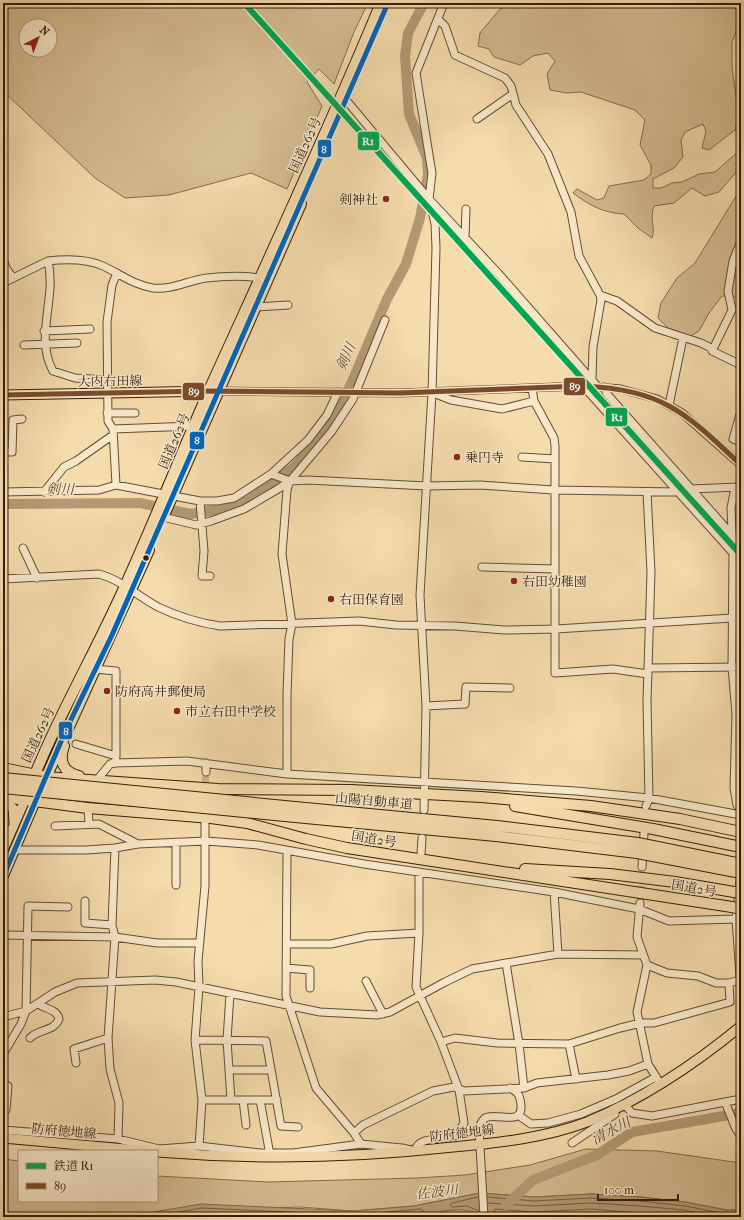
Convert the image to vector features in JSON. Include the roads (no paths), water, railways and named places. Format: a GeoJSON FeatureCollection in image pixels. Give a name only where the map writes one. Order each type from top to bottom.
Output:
{"type":"FeatureCollection","features":[{"type":"Feature","properties":{"kind":"highway","name":"国道262号"},"geometry":{"type":"LineString","coordinates":[[30,801],[34,775],[40,761],[63,712],[128,588],[162,515],[194,426],[214,391],[256,307],[264,280],[381,3]]}},
{"type":"Feature","properties":{"kind":"highway","name":"国道262号"},"geometry":{"type":"LineString","coordinates":[[168,496],[388,3]]}},
{"type":"Feature","properties":{"kind":"highway","name":"国道262号"},"geometry":{"type":"LineString","coordinates":[[30,801],[47,776],[66,730],[95,670],[128,588]]}},
{"type":"Feature","properties":{"kind":"highway"},"geometry":{"type":"LineString","coordinates":[[66,730],[61,762],[64,768],[74,775],[93,779]]}},
{"type":"Feature","properties":{"kind":"highway"},"geometry":{"type":"LineString","coordinates":[[40,761],[47,776],[62,789],[87,800],[129,811]]}},
{"type":"Feature","properties":{"kind":"highway"},"geometry":{"type":"LineString","coordinates":[[3,768],[34,775],[218,789],[336,790],[510,799],[626,810],[680,819],[741,832]]}},
{"type":"Feature","properties":{"kind":"highway","name":"山陽自動車道"},"geometry":{"type":"LineString","coordinates":[[3,778],[295,812]]}},
{"type":"Feature","properties":{"kind":"highway","name":"山陽自動車道"},"geometry":{"type":"LineString","coordinates":[[3,788],[519,829],[741,864]]}},
{"type":"Feature","properties":{"kind":"highway"},"geometry":{"type":"LineString","coordinates":[[442,795],[457,800],[572,814],[740,847]]}},
{"type":"Feature","properties":{"kind":"highway","name":"国道2号"},"geometry":{"type":"LineString","coordinates":[[3,797],[88,808],[211,818],[247,823],[306,839],[347,848],[737,908]]}},
{"type":"Feature","properties":{"kind":"highway","name":"山陽自動車道"},"geometry":{"type":"LineString","coordinates":[[638,848],[741,873]]}},
{"type":"Feature","properties":{"kind":"highway"},"geometry":{"type":"LineString","coordinates":[[458,864],[610,874],[675,882],[737,892]]}},
{"type":"Feature","properties":{"kind":"main road","name":"大内右田線"},"geometry":{"type":"LineString","coordinates":[[3,395],[214,391]]}},
{"type":"Feature","properties":{"kind":"main road"},"geometry":{"type":"LineString","coordinates":[[8,828],[30,801]]}},
{"type":"Feature","properties":{"kind":"main road"},"geometry":{"type":"LineString","coordinates":[[3,877],[14,850],[30,801]]}},
{"type":"Feature","properties":{"kind":"main road"},"geometry":{"type":"LineString","coordinates":[[3,802],[7,803],[13,808],[3,850]]}},
{"type":"Feature","properties":{"kind":"main road","name":"防府徳地線"},"geometry":{"type":"LineString","coordinates":[[158,1151],[349,1156],[479,1145],[524,1138],[565,1129],[625,1106],[658,1080],[687,1066],[741,1026]]}},
{"type":"Feature","properties":{"kind":"main road","name":"防府徳地線"},"geometry":{"type":"LineString","coordinates":[[3,1138],[137,1150]]}},
{"type":"Feature","properties":{"kind":"street"},"geometry":{"type":"LineString","coordinates":[[424,810],[426,782],[426,706],[421,626],[422,552],[432,392],[436,248],[435,224],[429,199],[432,173],[416,73],[439,20],[444,3]]}},
{"type":"Feature","properties":{"kind":"street"},"geometry":{"type":"LineString","coordinates":[[439,20],[445,26],[455,55],[505,78],[511,86],[516,105],[548,154],[571,212],[579,256],[600,295],[601,300],[592,347],[592,379]]}},
{"type":"Feature","properties":{"kind":"street"},"geometry":{"type":"LineString","coordinates":[[477,119],[513,94]]}},
{"type":"Feature","properties":{"kind":"street"},"geometry":{"type":"LineString","coordinates":[[346,100],[429,199],[465,236],[741,545]]}},
{"type":"Feature","properties":{"kind":"street"},"geometry":{"type":"LineString","coordinates":[[465,236],[466,209]]}},
{"type":"Feature","properties":{"kind":"street"},"geometry":{"type":"LineString","coordinates":[[3,239],[4,264],[6,270],[14,278]]}},
{"type":"Feature","properties":{"kind":"street"},"geometry":{"type":"LineString","coordinates":[[713,349],[732,310],[728,291],[733,261],[741,241]]}},
{"type":"Feature","properties":{"kind":"street"},"geometry":{"type":"LineString","coordinates":[[3,283],[48,262],[92,262],[117,273],[134,283],[155,288],[170,288],[207,278],[264,280]]}},
{"type":"Feature","properties":{"kind":"street"},"geometry":{"type":"LineString","coordinates":[[48,262],[50,283],[49,303],[44,331],[47,361],[53,371],[75,378],[107,380]]}},
{"type":"Feature","properties":{"kind":"street"},"geometry":{"type":"LineString","coordinates":[[116,485],[113,432],[108,421],[107,413],[107,322],[112,285],[117,273]]}},
{"type":"Feature","properties":{"kind":"street"},"geometry":{"type":"LineString","coordinates":[[600,295],[617,301],[655,328],[701,343],[713,349],[712,351],[741,365]]}},
{"type":"Feature","properties":{"kind":"street"},"geometry":{"type":"LineString","coordinates":[[256,307],[288,305]]}},
{"type":"Feature","properties":{"kind":"street"},"geometry":{"type":"LineString","coordinates":[[162,515],[184,523],[201,524],[244,509],[278,489],[332,431],[345,414],[385,320]]}},
{"type":"Feature","properties":{"kind":"street"},"geometry":{"type":"LineString","coordinates":[[44,331],[90,329]]}},
{"type":"Feature","properties":{"kind":"street"},"geometry":{"type":"LineString","coordinates":[[669,405],[684,338]]}},
{"type":"Feature","properties":{"kind":"street"},"geometry":{"type":"LineString","coordinates":[[24,345],[44,343],[77,344]]}},
{"type":"Feature","properties":{"kind":"street"},"geometry":{"type":"LineString","coordinates":[[214,391],[432,392],[583,386],[638,392],[669,405],[695,422],[741,464]]}},
{"type":"Feature","properties":{"kind":"street"},"geometry":{"type":"LineString","coordinates":[[583,386],[741,562]]}},
{"type":"Feature","properties":{"kind":"street"},"geometry":{"type":"LineString","coordinates":[[532,388],[534,401],[554,438],[555,673],[741,667]]}},
{"type":"Feature","properties":{"kind":"street"},"geometry":{"type":"LineString","coordinates":[[3,492],[99,490],[116,485],[200,501],[217,501],[234,498],[272,475],[308,440],[327,415],[339,392]]}},
{"type":"Feature","properties":{"kind":"street"},"geometry":{"type":"LineString","coordinates":[[432,392],[451,400],[502,409],[534,401]]}},
{"type":"Feature","properties":{"kind":"street"},"geometry":{"type":"LineString","coordinates":[[741,411],[733,439],[741,442]]}},
{"type":"Feature","properties":{"kind":"street"},"geometry":{"type":"LineString","coordinates":[[107,413],[135,413]]}},
{"type":"Feature","properties":{"kind":"street"},"geometry":{"type":"LineString","coordinates":[[3,452],[12,452],[13,420],[22,419]]}},
{"type":"Feature","properties":{"kind":"street"},"geometry":{"type":"LineString","coordinates":[[44,492],[64,467],[113,432],[194,426]]}},
{"type":"Feature","properties":{"kind":"street"},"geometry":{"type":"LineString","coordinates":[[522,457],[555,459]]}},
{"type":"Feature","properties":{"kind":"street"},"geometry":{"type":"LineString","coordinates":[[272,475],[287,480],[427,486],[480,485],[554,490],[646,492],[678,492],[691,489],[740,485]]}},
{"type":"Feature","properties":{"kind":"street"},"geometry":{"type":"LineString","coordinates":[[287,480],[282,554],[292,624],[289,639],[287,694],[287,774]]}},
{"type":"Feature","properties":{"kind":"street"},"geometry":{"type":"LineString","coordinates":[[740,485],[731,501],[733,536],[732,667],[738,757],[738,774],[734,788],[737,805],[741,810]]}},
{"type":"Feature","properties":{"kind":"street"},"geometry":{"type":"LineString","coordinates":[[646,492],[651,572],[648,671],[648,798],[646,806]]}},
{"type":"Feature","properties":{"kind":"street"},"geometry":{"type":"LineString","coordinates":[[200,501],[204,551],[202,576],[210,576]]}},
{"type":"Feature","properties":{"kind":"street"},"geometry":{"type":"LineString","coordinates":[[23,548],[37,578]]}},
{"type":"Feature","properties":{"kind":"street"},"geometry":{"type":"LineString","coordinates":[[482,567],[555,569]]}},
{"type":"Feature","properties":{"kind":"street"},"geometry":{"type":"LineString","coordinates":[[3,580],[91,573],[107,576],[160,608],[206,624],[220,626],[359,621],[504,630],[556,629],[732,618]]}},
{"type":"Feature","properties":{"kind":"street"},"geometry":{"type":"LineString","coordinates":[[95,670],[116,671],[115,760]]}},
{"type":"Feature","properties":{"kind":"street"},"geometry":{"type":"LineString","coordinates":[[426,706],[465,704],[466,687],[510,688]]}},
{"type":"Feature","properties":{"kind":"street"},"geometry":{"type":"LineString","coordinates":[[76,744],[115,760],[188,761],[287,774],[426,782],[648,798],[741,815]]}},
{"type":"Feature","properties":{"kind":"street"},"geometry":{"type":"LineString","coordinates":[[93,779],[115,760]]}},
{"type":"Feature","properties":{"kind":"street"},"geometry":{"type":"LineString","coordinates":[[206,763],[206,772]]}},
{"type":"Feature","properties":{"kind":"street"},"geometry":{"type":"LineString","coordinates":[[88,808],[89,824]]}},
{"type":"Feature","properties":{"kind":"street"},"geometry":{"type":"LineString","coordinates":[[199,1146],[202,1100],[195,1040],[199,987],[200,943],[205,886],[205,819]]}},
{"type":"Feature","properties":{"kind":"street"},"geometry":{"type":"LineString","coordinates":[[55,826],[99,824],[138,844]]}},
{"type":"Feature","properties":{"kind":"street"},"geometry":{"type":"LineString","coordinates":[[642,866],[644,832]]}},
{"type":"Feature","properties":{"kind":"street"},"geometry":{"type":"LineString","coordinates":[[421,854],[422,838]]}},
{"type":"Feature","properties":{"kind":"street"},"geometry":{"type":"LineString","coordinates":[[14,850],[114,848],[138,844],[206,841],[258,845],[287,851],[640,906],[669,921],[738,921]]}},
{"type":"Feature","properties":{"kind":"street"},"geometry":{"type":"LineString","coordinates":[[176,842],[176,885]]}},
{"type":"Feature","properties":{"kind":"street"},"geometry":{"type":"LineString","coordinates":[[114,848],[112,924],[115,937],[108,1038],[110,1069],[119,1103],[118,1139]]}},
{"type":"Feature","properties":{"kind":"street"},"geometry":{"type":"LineString","coordinates":[[287,851],[286,996],[316,1088],[354,1133],[361,1144]]}},
{"type":"Feature","properties":{"kind":"street"},"geometry":{"type":"LineString","coordinates":[[158,1151],[199,1146],[270,1154],[293,1153],[361,1144],[402,1148],[415,1151],[416,1146],[422,1141],[452,1137],[460,1132],[464,1123],[459,1090],[441,1042],[416,987],[419,933],[419,872]]}},
{"type":"Feature","properties":{"kind":"street"},"geometry":{"type":"LineString","coordinates":[[741,873],[738,921],[741,990]]}},
{"type":"Feature","properties":{"kind":"street"},"geometry":{"type":"LineString","coordinates":[[554,892],[558,954]]}},
{"type":"Feature","properties":{"kind":"street"},"geometry":{"type":"LineString","coordinates":[[84,901],[85,923],[112,924]]}},
{"type":"Feature","properties":{"kind":"street"},"geometry":{"type":"LineString","coordinates":[[3,1054],[21,1024],[26,1011],[26,941],[28,935],[28,906],[68,907]]}},
{"type":"Feature","properties":{"kind":"street"},"geometry":{"type":"LineString","coordinates":[[518,1115],[531,1124],[536,1125],[581,1114],[658,1080],[648,1064],[638,1012],[647,965],[637,937],[640,906]]}},
{"type":"Feature","properties":{"kind":"street"},"geometry":{"type":"LineString","coordinates":[[287,944],[331,944],[367,936],[419,933]]}},
{"type":"Feature","properties":{"kind":"street"},"geometry":{"type":"LineString","coordinates":[[3,935],[115,937],[158,942],[200,943]]}},
{"type":"Feature","properties":{"kind":"street"},"geometry":{"type":"LineString","coordinates":[[5,1017],[26,1011],[55,992],[77,983],[111,983],[155,980],[199,987],[334,1014],[383,1014],[472,969],[558,954],[643,955]]}},
{"type":"Feature","properties":{"kind":"street"},"geometry":{"type":"LineString","coordinates":[[506,963],[519,1044],[524,1088]]}},
{"type":"Feature","properties":{"kind":"street"},"geometry":{"type":"LineString","coordinates":[[647,965],[667,973],[698,976],[716,983],[729,983],[740,980]]}},
{"type":"Feature","properties":{"kind":"street"},"geometry":{"type":"LineString","coordinates":[[286,968],[310,970],[310,988]]}},
{"type":"Feature","properties":{"kind":"street"},"geometry":{"type":"LineString","coordinates":[[366,981],[383,1014]]}},
{"type":"Feature","properties":{"kind":"street"},"geometry":{"type":"LineString","coordinates":[[441,1042],[455,1038],[497,1044],[569,1044],[641,1023],[654,1023],[730,1002],[729,983]]}},
{"type":"Feature","properties":{"kind":"street"},"geometry":{"type":"LineString","coordinates":[[230,994],[227,1040],[231,1100]]}},
{"type":"Feature","properties":{"kind":"street"},"geometry":{"type":"LineString","coordinates":[[30,1038],[38,1032],[51,1028],[57,1024],[59,1019],[56,1014],[38,1004]]}},
{"type":"Feature","properties":{"kind":"street"},"geometry":{"type":"LineString","coordinates":[[76,1063],[74,1049],[108,1038]]}},
{"type":"Feature","properties":{"kind":"street"},"geometry":{"type":"LineString","coordinates":[[195,1040],[266,1041],[281,1126],[298,1127]]}},
{"type":"Feature","properties":{"kind":"street"},"geometry":{"type":"LineString","coordinates":[[569,1044],[576,1079]]}},
{"type":"Feature","properties":{"kind":"street"},"geometry":{"type":"LineString","coordinates":[[354,1133],[362,1124],[433,1091],[454,1087],[464,1091],[524,1088],[537,1083],[629,1071],[648,1064]]}},
{"type":"Feature","properties":{"kind":"street"},"geometry":{"type":"LineString","coordinates":[[229,1070],[271,1070]]}},
{"type":"Feature","properties":{"kind":"street"},"geometry":{"type":"LineString","coordinates":[[3,1084],[8,1086],[6,1110]]}},
{"type":"Feature","properties":{"kind":"street"},"geometry":{"type":"LineString","coordinates":[[484,1217],[479,1128],[485,1118],[514,1118],[518,1115],[521,1110],[519,1094],[510,1088]]}},
{"type":"Feature","properties":{"kind":"street"},"geometry":{"type":"LineString","coordinates":[[572,1143],[625,1106],[632,1112],[652,1116],[741,1099]]}},
{"type":"Feature","properties":{"kind":"street"},"geometry":{"type":"LineString","coordinates":[[202,1100],[277,1100]]}},
{"type":"Feature","properties":{"kind":"street"},"geometry":{"type":"LineString","coordinates":[[243,1100],[246,1125]]}},
{"type":"Feature","properties":{"kind":"street"},"geometry":{"type":"LineString","coordinates":[[260,1100],[270,1154]]}},
{"type":"Feature","properties":{"kind":"street"},"geometry":{"type":"LineString","coordinates":[[725,1102],[741,1136]]}},
{"type":"Feature","properties":{"kind":"street"},"geometry":{"type":"LineString","coordinates":[[3,1130],[118,1139],[155,1150]]}},
{"type":"Feature","properties":{"kind":"water"},"geometry":{"type":"Polygon","coordinates":[[[480,1193],[535,1197],[591,1194],[641,1197],[685,1202],[727,1210],[741,1210],[741,1217],[481,1217],[466,1211],[450,1210],[416,1217],[135,1217],[159,1211],[201,1204],[353,1211],[414,1206],[480,1193]]]}},
{"type":"Feature","properties":{"kind":"waterway","name":"剣川"},"geometry":{"type":"LineString","coordinates":[[3,504],[140,503],[190,514],[229,508],[267,488],[295,466],[331,424],[352,382],[387,299],[406,264],[420,218],[428,175],[427,158],[409,114],[405,56],[408,33],[424,3]]}},
{"type":"Feature","properties":{"kind":"waterway","name":"清水川"},"geometry":{"type":"LineString","coordinates":[[506,1205],[533,1180],[597,1155],[632,1132],[741,1113]]}},
{"type":"Feature","properties":{"kind":"tunnel"},"geometry":{"type":"LineString","coordinates":[[205,793],[206,772]]}},
{"type":"Feature","properties":{"kind":"tunnel"},"geometry":{"type":"LineString","coordinates":[[640,903],[642,867]]}},
{"type":"Feature","properties":{"kind":"rail line","name":"R1"},"geometry":{"type":"LineString","coordinates":[[244,3],[741,555]]}},
{"type":"Feature","properties":{"kind":"place","name":"剣神社"},"geometry":{"type":"Point","coordinates":[386,199]}},
{"type":"Feature","properties":{"kind":"place","name":"乗円寺"},"geometry":{"type":"Point","coordinates":[457,457]}},
{"type":"Feature","properties":{"kind":"place","name":"右田幼稚園"},"geometry":{"type":"Point","coordinates":[514,581]}},
{"type":"Feature","properties":{"kind":"place","name":"右田保育園"},"geometry":{"type":"Point","coordinates":[331,599]}},
{"type":"Feature","properties":{"kind":"place","name":"防府高井郵便局"},"geometry":{"type":"Point","coordinates":[107,691]}},
{"type":"Feature","properties":{"kind":"place","name":"市立右田中学校"},"geometry":{"type":"Point","coordinates":[177,711]}},
{"type":"Feature","properties":{"kind":"water label","name":"佐波川"},"geometry":{"type":"Point","coordinates":[437,1192]}}]}
